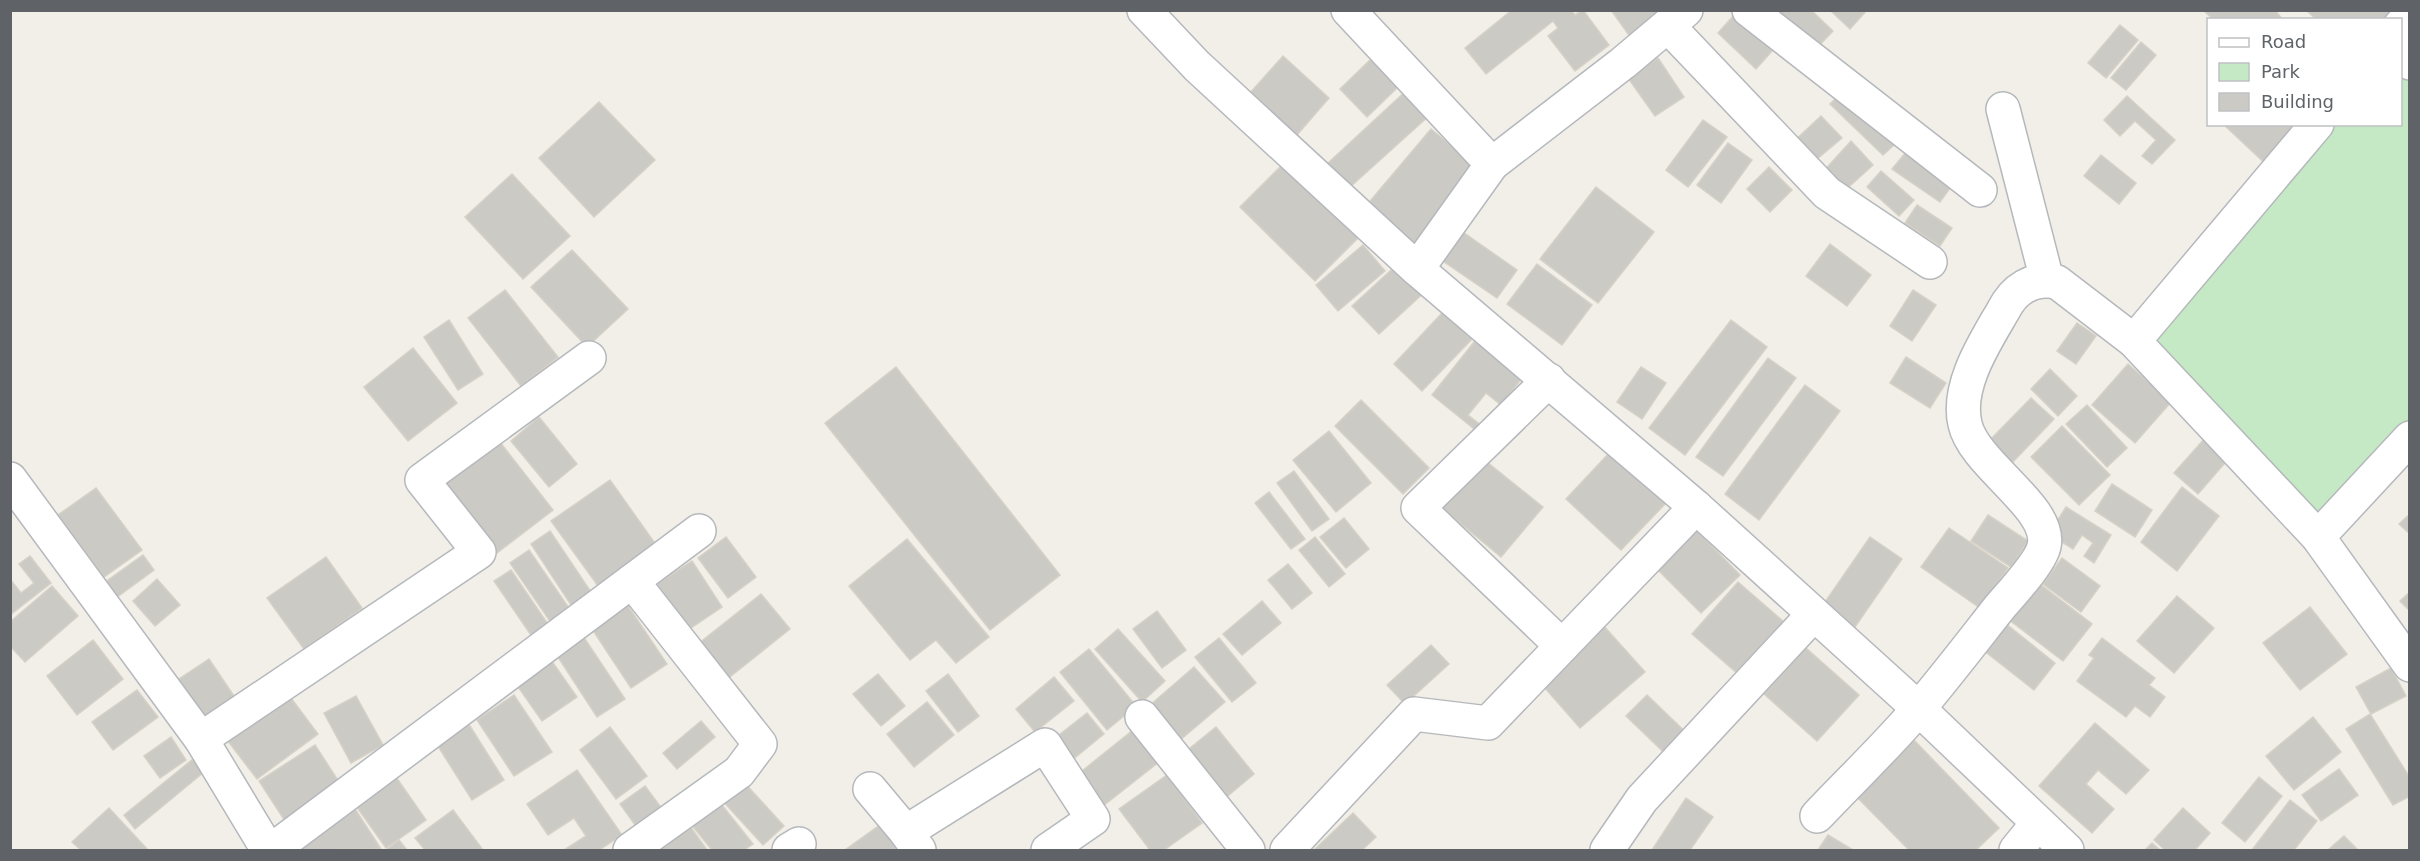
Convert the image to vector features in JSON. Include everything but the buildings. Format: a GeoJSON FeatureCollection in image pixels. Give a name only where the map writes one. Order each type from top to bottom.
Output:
{"type":"FeatureCollection","features":[{"type":"Feature","properties":{"kind":"street"},"geometry":{"type":"LineString","coordinates":[[1144,10],[1197,66],[1417,269],[1696,507],[1919,709],[2067,850]]}},
{"type":"Feature","properties":{"kind":"street"},"geometry":{"type":"LineString","coordinates":[[1348,10],[1492,164]]}},
{"type":"Feature","properties":{"kind":"street"},"geometry":{"type":"LineString","coordinates":[[1749,10],[1980,190]]}},
{"type":"Feature","properties":{"kind":"street"},"geometry":{"type":"LineString","coordinates":[[1417,269],[1492,164],[1677,18],[1827,193],[1930,262]]}},
{"type":"Feature","properties":{"kind":"street"},"geometry":{"type":"LineString","coordinates":[[2002,108],[2047,280]]}},
{"type":"Feature","properties":{"kind":"street"},"geometry":{"type":"LineString","coordinates":[[2134,341],[2315,126]]}},
{"type":"Feature","properties":{"kind":"street"},"geometry":{"type":"LineString","coordinates":[[1817,816],[1919,709],[2026,575],[2044,547],[2044,531],[2037,516],[1975,448],[1964,423],[1966,396],[1972,367],[2011,295],[2029,283],[2047,280],[2057,282],[2071,290],[2134,341],[2318,537],[2409,665]]}},
{"type":"Feature","properties":{"kind":"street"},"geometry":{"type":"LineString","coordinates":[[201,739],[479,552],[422,480],[589,358]]}},
{"type":"Feature","properties":{"kind":"street"},"geometry":{"type":"LineString","coordinates":[[1549,380],[1418,508],[1562,646]]}},
{"type":"Feature","properties":{"kind":"street"},"geometry":{"type":"LineString","coordinates":[[2318,537],[2409,438]]}},
{"type":"Feature","properties":{"kind":"street"},"geometry":{"type":"LineString","coordinates":[[10,479],[201,739],[270,850],[699,531]]}},
{"type":"Feature","properties":{"kind":"street"},"geometry":{"type":"LineString","coordinates":[[1287,850],[1414,714],[1488,723],[1696,507]]}},
{"type":"Feature","properties":{"kind":"street"},"geometry":{"type":"LineString","coordinates":[[630,850],[739,772],[760,744],[632,581]]}},
{"type":"Feature","properties":{"kind":"street"},"geometry":{"type":"LineString","coordinates":[[1612,849],[1642,799],[1814,614]]}},
{"type":"Feature","properties":{"kind":"street"},"geometry":{"type":"LineString","coordinates":[[1142,717],[1248,850]]}},
{"type":"Feature","properties":{"kind":"street"},"geometry":{"type":"LineString","coordinates":[[870,789],[912,841],[1045,745],[1093,819],[1048,850]]}},
{"type":"Feature","properties":{"kind":"street"},"geometry":{"type":"LineString","coordinates":[[2016,850],[2038,823]]}},
{"type":"Feature","properties":{"kind":"green space"},"geometry":{"type":"Polygon","coordinates":[[[2402,55],[2410,63],[2409,431],[2320,525],[2142,340],[2318,126],[2402,126],[2402,55]]]}}]}
